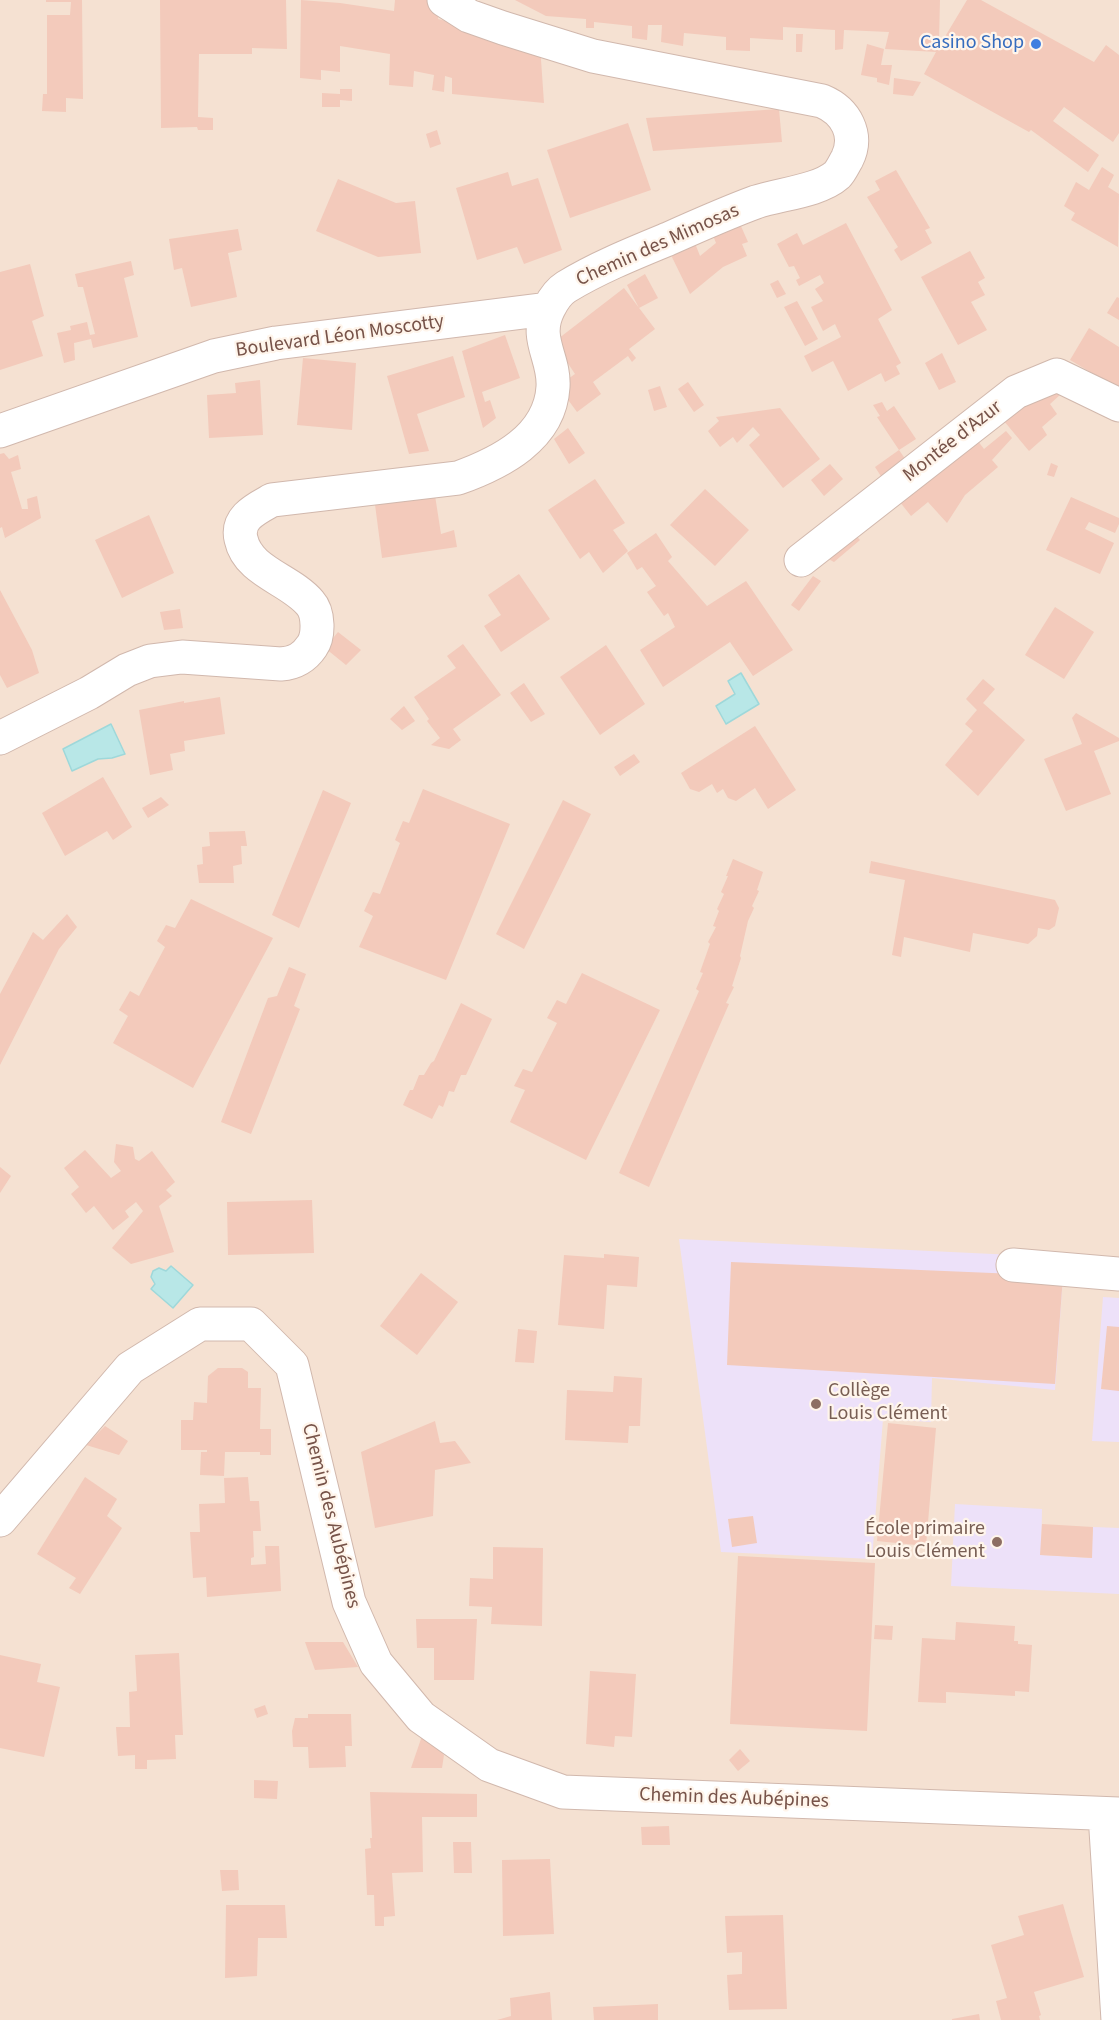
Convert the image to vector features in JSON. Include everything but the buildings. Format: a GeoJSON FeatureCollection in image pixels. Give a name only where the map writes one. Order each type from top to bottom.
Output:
{"type":"FeatureCollection","features":[{"type":"Feature","properties":{"kind":"street","name":"Chemin des Mimosas"},"geometry":{"type":"LineString","coordinates":[[0,738],[89,693],[127,670],[150,661],[182,657],[282,664],[298,661],[315,640],[317,632],[314,610],[300,594],[247,554],[240,534],[241,525],[246,516],[272,500],[458,478],[487,468],[509,455],[545,420],[554,385],[541,330],[552,301],[564,288],[642,250],[752,204],[810,187],[838,174],[850,152],[851,132],[840,112],[834,106],[822,101],[593,56],[469,16],[444,0]]}},
{"type":"Feature","properties":{"kind":"street","name":"Boulevard Léon Moscotty"},"geometry":{"type":"LineString","coordinates":[[0,431],[214,356],[276,343],[548,309]]}},
{"type":"Feature","properties":{"kind":"street","name":"Montée d'Azur"},"geometry":{"type":"LineString","coordinates":[[801,560],[1016,392],[1057,375],[1119,405]]}},
{"type":"Feature","properties":{"kind":"street"},"geometry":{"type":"LineString","coordinates":[[1013,1265],[1119,1274]]}},
{"type":"Feature","properties":{"kind":"street","name":"Chemin des Aubépines"},"geometry":{"type":"LineString","coordinates":[[0,1520],[130,1368],[200,1324],[251,1324],[292,1365],[349,1602],[376,1663],[421,1717],[489,1765],[563,1792],[1112,1814]]}},
{"type":"Feature","properties":{"kind":"street"},"geometry":{"type":"LineString","coordinates":[[1112,1814],[1118,2020]]}},
{"type":"Feature","properties":{"kind":"shaded area"},"geometry":{"type":"Polygon","coordinates":[[[0,0],[1119,0],[1119,2020],[0,2020],[0,0]]]}},
{"type":"Feature","properties":{"kind":"shaded area","name":"Collège Louis Clément"},"geometry":{"type":"Polygon","coordinates":[[[679,1239],[1014,1255],[1063,1276],[1055,1390],[932,1378],[931,1422],[883,1419],[872,1559],[721,1552],[679,1239]]]}},
{"type":"Feature","properties":{"kind":"shaded area"},"geometry":{"type":"Polygon","coordinates":[[[1103,1297],[1119,1298],[1119,1442],[1092,1441],[1103,1297]]]}},
{"type":"Feature","properties":{"kind":"shaded area","name":"École primaire Louis Clément"},"geometry":{"type":"Polygon","coordinates":[[[955,1504],[1042,1509],[1041,1555],[1091,1558],[1093,1527],[1119,1528],[1119,1594],[951,1586],[955,1504]]]}},
{"type":"Feature","properties":{"kind":"water"},"geometry":{"type":"Polygon","coordinates":[[[741,673],[759,704],[726,724],[716,706],[735,694],[728,681],[741,673]]]}},
{"type":"Feature","properties":{"kind":"water"},"geometry":{"type":"Polygon","coordinates":[[[111,724],[125,754],[98,759],[72,771],[63,749],[111,724]]]}},
{"type":"Feature","properties":{"kind":"water"},"geometry":{"type":"Polygon","coordinates":[[[171,1266],[193,1285],[173,1308],[151,1289],[155,1284],[151,1277],[153,1271],[159,1268],[166,1271],[171,1266]]]}},
{"type":"Feature","properties":{"kind":"place","name":"Casino Shop"},"geometry":{"type":"Point","coordinates":[1036,44]}},
{"type":"Feature","properties":{"kind":"place","name":"Collège Louis Clément"},"geometry":{"type":"Point","coordinates":[816,1404]}},
{"type":"Feature","properties":{"kind":"place","name":"École primaire Louis Clément"},"geometry":{"type":"Point","coordinates":[997,1542]}}]}
